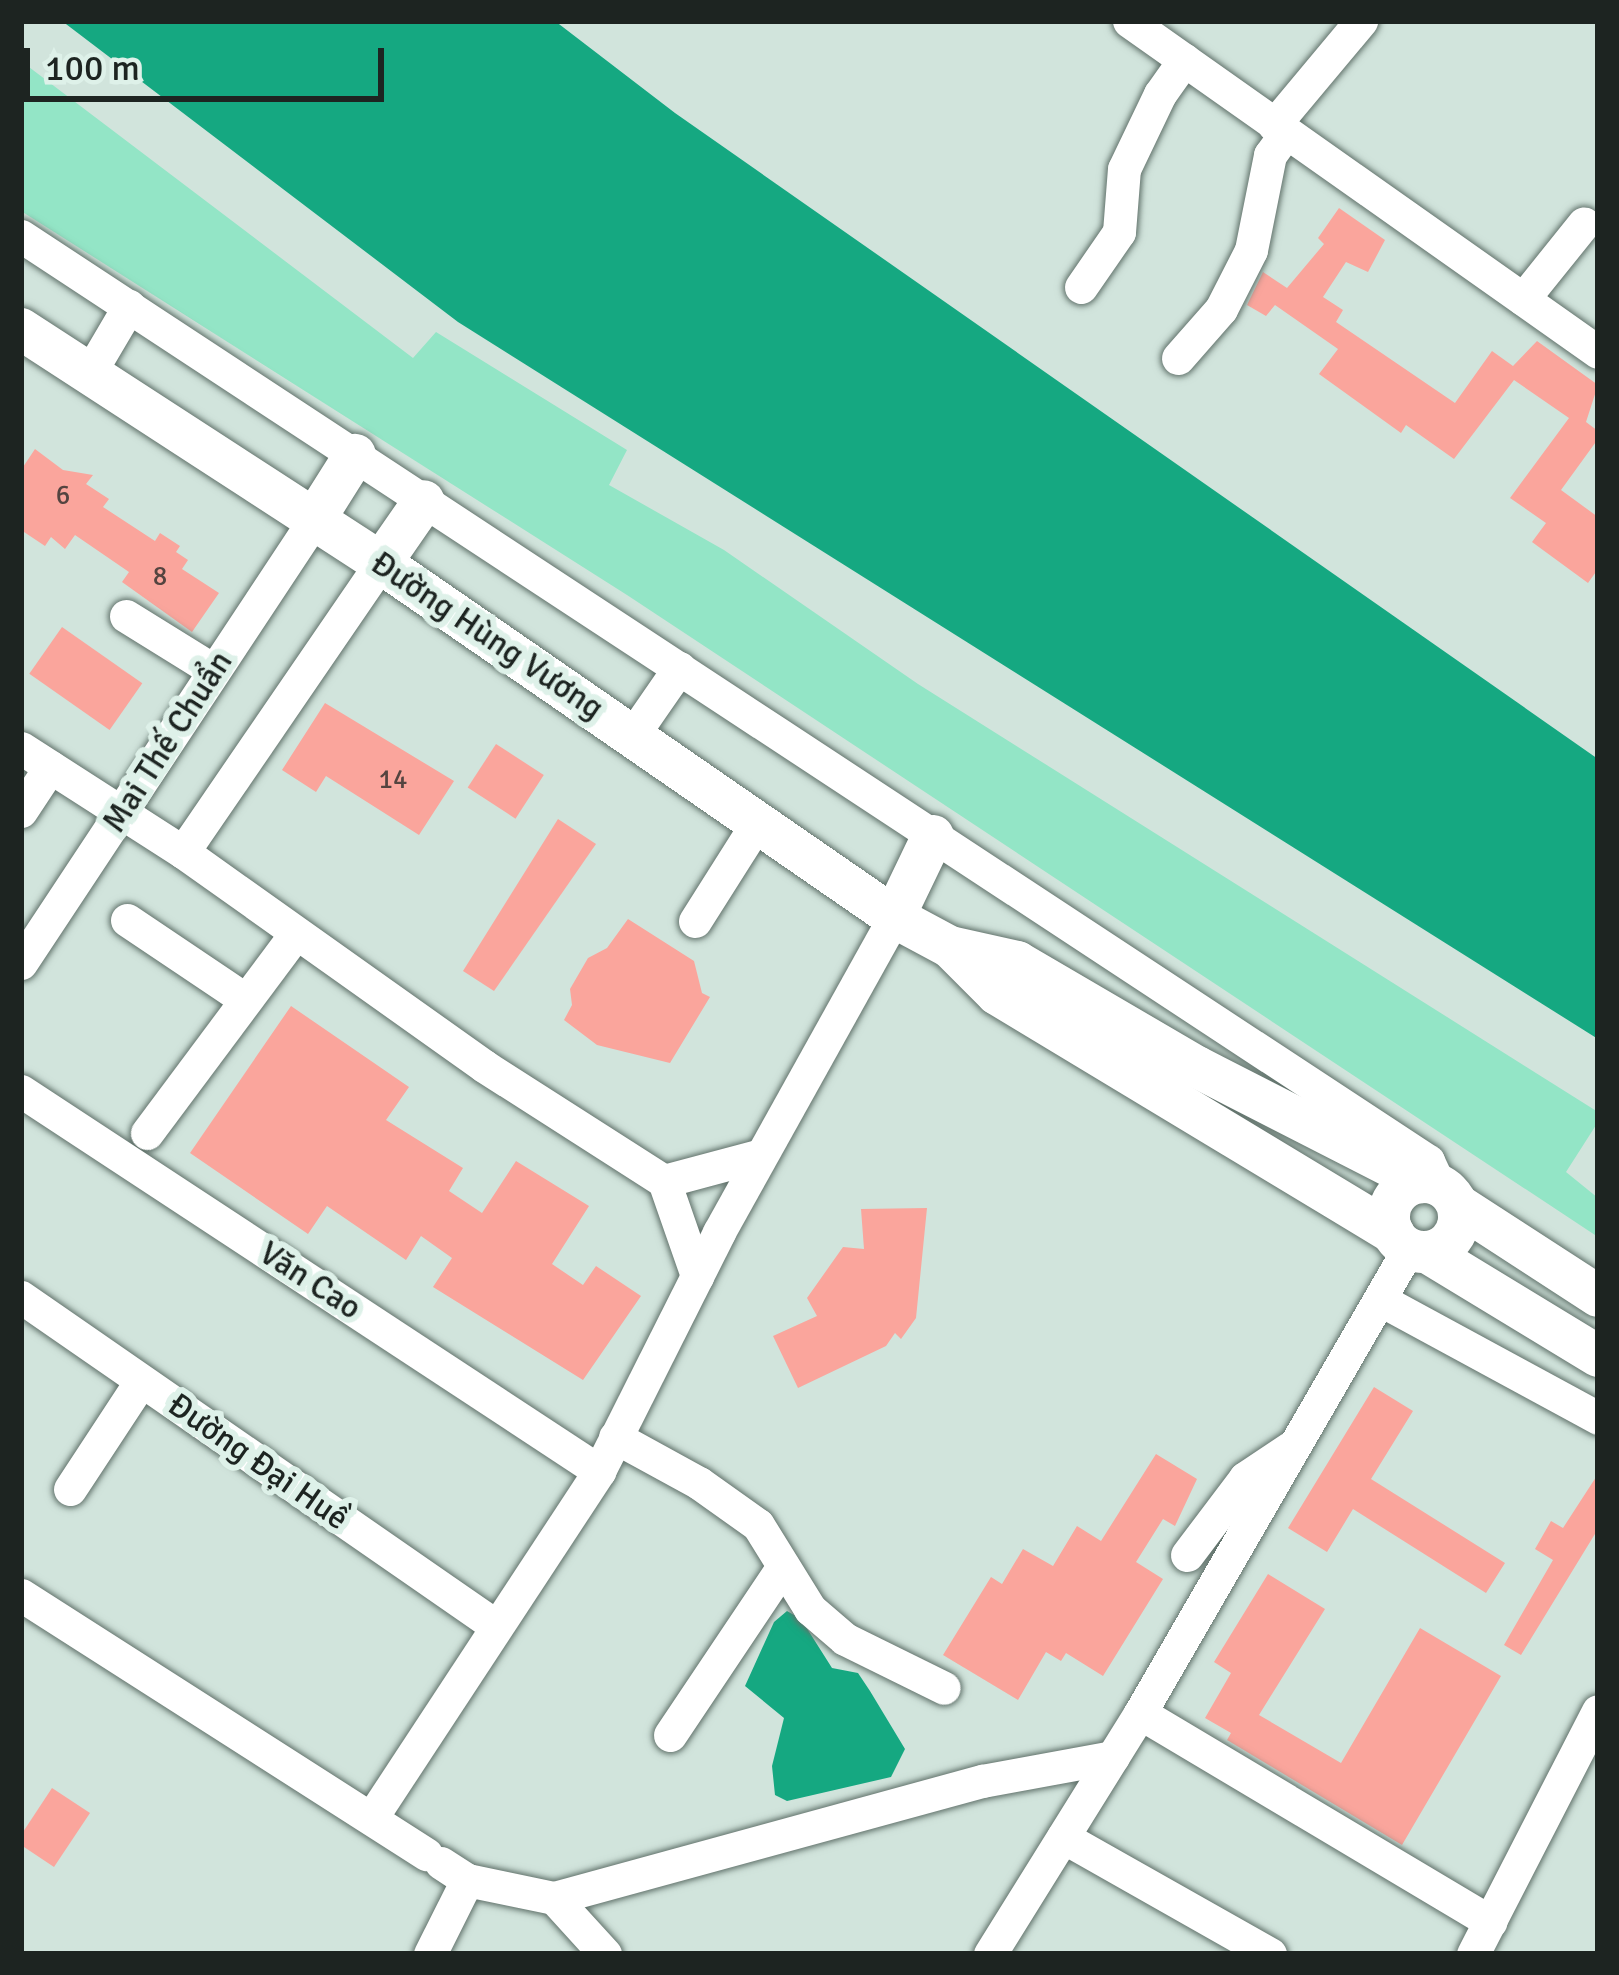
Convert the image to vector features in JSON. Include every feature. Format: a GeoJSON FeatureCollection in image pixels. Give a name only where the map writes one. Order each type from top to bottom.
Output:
{"type":"FeatureCollection","features":[{"type":"Feature","properties":{"kind":"main road","name":"Đường Hùng Vương"},"geometry":{"type":"LineString","coordinates":[[23,336],[381,563],[894,916],[950,947],[997,994],[1598,1356]]}},
{"type":"Feature","properties":{"kind":"main road"},"geometry":{"type":"LineString","coordinates":[[314,520],[355,455]]}},
{"type":"Feature","properties":{"kind":"main road"},"geometry":{"type":"LineString","coordinates":[[381,563],[424,501]]}},
{"type":"Feature","properties":{"kind":"main road"},"geometry":{"type":"LineString","coordinates":[[894,916],[933,836]]}},
{"type":"Feature","properties":{"kind":"main road","name":"Đường Hùng Vương"},"geometry":{"type":"LineString","coordinates":[[950,947],[1017,962],[1197,1067],[1440,1191],[1598,1296]]}},
{"type":"Feature","properties":{"kind":"main road"},"geometry":{"type":"LineString","coordinates":[[1440,1191],[1457,1231],[1450,1241],[1409,1244],[1389,1220],[1398,1194],[1440,1191]]}},
{"type":"Feature","properties":{"kind":"street"},"geometry":{"type":"LineString","coordinates":[[1129,21],[1598,352]]}},
{"type":"Feature","properties":{"kind":"street"},"geometry":{"type":"LineString","coordinates":[[1178,358],[1221,309],[1251,250],[1270,155],[1280,129],[1361,21]]}},
{"type":"Feature","properties":{"kind":"street"},"geometry":{"type":"LineString","coordinates":[[1081,287],[1119,232],[1124,169],[1160,94],[1184,60]]}},
{"type":"Feature","properties":{"kind":"street"},"geometry":{"type":"LineString","coordinates":[[1523,299],[1584,223]]}},
{"type":"Feature","properties":{"kind":"street"},"geometry":{"type":"LineString","coordinates":[[21,236],[1427,1161],[1440,1191]]}},
{"type":"Feature","properties":{"kind":"street"},"geometry":{"type":"LineString","coordinates":[[89,374],[129,306]]}},
{"type":"Feature","properties":{"kind":"street","name":"Mai Thế Chuẩn"},"geometry":{"type":"LineString","coordinates":[[21,963],[314,520]]}},
{"type":"Feature","properties":{"kind":"street"},"geometry":{"type":"LineString","coordinates":[[183,852],[381,563]]}},
{"type":"Feature","properties":{"kind":"street"},"geometry":{"type":"LineString","coordinates":[[126,616],[214,670]]}},
{"type":"Feature","properties":{"kind":"street"},"geometry":{"type":"LineString","coordinates":[[632,736],[679,668]]}},
{"type":"Feature","properties":{"kind":"street"},"geometry":{"type":"LineString","coordinates":[[21,748],[183,852],[484,1066],[664,1181],[697,1276]]}},
{"type":"Feature","properties":{"kind":"street"},"geometry":{"type":"LineString","coordinates":[[21,812],[50,767]]}},
{"type":"Feature","properties":{"kind":"street"},"geometry":{"type":"LineString","coordinates":[[694,921],[757,823]]}},
{"type":"Feature","properties":{"kind":"street"},"geometry":{"type":"LineString","coordinates":[[372,1817],[599,1471],[760,1155],[894,916]]}},
{"type":"Feature","properties":{"kind":"street"},"geometry":{"type":"LineString","coordinates":[[127,920],[243,998]]}},
{"type":"Feature","properties":{"kind":"street"},"geometry":{"type":"LineString","coordinates":[[147,1133],[296,932]]}},
{"type":"Feature","properties":{"kind":"street","name":"Văn Cao"},"geometry":{"type":"LineString","coordinates":[[21,1091],[599,1471]]}},
{"type":"Feature","properties":{"kind":"street"},"geometry":{"type":"LineString","coordinates":[[664,1181],[760,1155]]}},
{"type":"Feature","properties":{"kind":"street"},"geometry":{"type":"LineString","coordinates":[[990,1954],[1140,1713],[1382,1300],[1409,1244]]}},
{"type":"Feature","properties":{"kind":"street","name":"Đường Đại Huề"},"geometry":{"type":"LineString","coordinates":[[21,1297],[496,1626]]}},
{"type":"Feature","properties":{"kind":"street"},"geometry":{"type":"LineString","coordinates":[[1382,1300],[1598,1418]]}},
{"type":"Feature","properties":{"kind":"street"},"geometry":{"type":"LineString","coordinates":[[70,1489],[141,1381]]}},
{"type":"Feature","properties":{"kind":"street"},"geometry":{"type":"LineString","coordinates":[[616,1437],[699,1483],[758,1525],[809,1609],[845,1639],[944,1688]]}},
{"type":"Feature","properties":{"kind":"street"},"geometry":{"type":"LineString","coordinates":[[1187,1555],[1245,1478],[1297,1444]]}},
{"type":"Feature","properties":{"kind":"street"},"geometry":{"type":"LineString","coordinates":[[670,1736],[783,1566]]}},
{"type":"Feature","properties":{"kind":"street"},"geometry":{"type":"LineString","coordinates":[[21,1595],[445,1866],[554,1898],[982,1780],[1113,1757]]}},
{"type":"Feature","properties":{"kind":"street"},"geometry":{"type":"LineString","coordinates":[[1473,1954],[1598,1711]]}},
{"type":"Feature","properties":{"kind":"street"},"geometry":{"type":"LineString","coordinates":[[1140,1713],[1490,1922]]}},
{"type":"Feature","properties":{"kind":"street"},"geometry":{"type":"LineString","coordinates":[[1064,1837],[1270,1954]]}},
{"type":"Feature","properties":{"kind":"street"},"geometry":{"type":"LineString","coordinates":[[430,1954],[445,1866]]}},
{"type":"Feature","properties":{"kind":"street"},"geometry":{"type":"LineString","coordinates":[[554,1898],[604,1954]]}},
{"type":"Feature","properties":{"kind":"shaded area"},"geometry":{"type":"Polygon","coordinates":[[[62,21],[555,21],[675,113],[1598,759],[1598,1039],[458,322],[62,21]]]}},
{"type":"Feature","properties":{"kind":"shaded area"},"geometry":{"type":"Polygon","coordinates":[[[21,61],[413,358],[436,332],[627,450],[609,485],[724,550],[918,684],[1598,1112],[1598,1122],[1566,1172],[1598,1198],[1598,1237],[627,595],[21,211],[21,61]]]}},
{"type":"Feature","properties":{"kind":"shaded area"},"geometry":{"type":"Polygon","coordinates":[[[787,1611],[801,1619],[832,1668],[858,1673],[870,1691],[905,1749],[891,1777],[787,1801],[775,1795],[772,1766],[784,1718],[745,1686],[774,1622],[787,1611]]]}},
{"type":"Feature","properties":{"kind":"building"},"geometry":{"type":"Polygon","coordinates":[[[1339,208],[1385,240],[1368,272],[1346,262],[1323,297],[1343,310],[1336,322],[1455,403],[1492,351],[1513,366],[1537,341],[1598,385],[1586,422],[1598,431],[1598,439],[1561,490],[1598,517],[1598,569],[1588,583],[1532,542],[1546,523],[1510,498],[1569,418],[1514,380],[1454,459],[1406,425],[1401,433],[1319,374],[1338,349],[1275,305],[1266,316],[1247,305],[1263,272],[1287,288],[1324,244],[1318,238],[1339,208]]]}},
{"type":"Feature","properties":{"kind":"building"},"geometry":{"type":"Polygon","coordinates":[[[35,449],[63,470],[93,475],[86,484],[109,499],[103,507],[155,541],[160,533],[180,546],[176,552],[188,560],[182,569],[219,593],[192,632],[122,582],[129,572],[75,535],[65,549],[51,537],[45,546],[21,530],[21,470],[35,449]]]}},
{"type":"Feature","properties":{"kind":"building"},"geometry":{"type":"Polygon","coordinates":[[[62,627],[142,683],[110,730],[29,674],[62,627]]]}},
{"type":"Feature","properties":{"kind":"building"},"geometry":{"type":"Polygon","coordinates":[[[325,703],[454,781],[419,835],[326,776],[316,792],[282,770],[325,703]]]}},
{"type":"Feature","properties":{"kind":"building"},"geometry":{"type":"Polygon","coordinates":[[[496,744],[544,775],[515,819],[468,788],[496,744]]]}},
{"type":"Feature","properties":{"kind":"building"},"geometry":{"type":"Polygon","coordinates":[[[558,819],[596,844],[494,991],[463,971],[558,819]]]}},
{"type":"Feature","properties":{"kind":"building"},"geometry":{"type":"Polygon","coordinates":[[[628,919],[694,961],[702,993],[710,997],[670,1063],[597,1045],[564,1020],[572,1005],[570,989],[588,958],[607,948],[628,919]]]}},
{"type":"Feature","properties":{"kind":"building"},"geometry":{"type":"Polygon","coordinates":[[[291,1006],[409,1087],[386,1120],[463,1168],[449,1191],[482,1213],[516,1161],[589,1206],[552,1264],[583,1285],[596,1266],[641,1296],[583,1380],[433,1287],[452,1258],[421,1236],[406,1260],[327,1206],[308,1234],[190,1153],[291,1006]]]}},
{"type":"Feature","properties":{"kind":"building"},"geometry":{"type":"Polygon","coordinates":[[[927,1208],[916,1318],[901,1339],[895,1333],[886,1346],[798,1388],[773,1336],[817,1316],[807,1298],[843,1247],[864,1249],[861,1209],[927,1208]]]}},
{"type":"Feature","properties":{"kind":"building"},"geometry":{"type":"Polygon","coordinates":[[[1374,1387],[1413,1411],[1371,1479],[1505,1563],[1486,1593],[1353,1509],[1327,1552],[1288,1528],[1374,1387]]]}},
{"type":"Feature","properties":{"kind":"building"},"geometry":{"type":"Polygon","coordinates":[[[1156,1454],[1197,1479],[1175,1526],[1163,1519],[1136,1562],[1163,1579],[1103,1676],[1066,1653],[1061,1661],[1046,1652],[1018,1700],[943,1655],[991,1577],[1002,1584],[1023,1549],[1053,1566],[1077,1526],[1101,1541],[1156,1454]]]}},
{"type":"Feature","properties":{"kind":"building"},"geometry":{"type":"Polygon","coordinates":[[[1598,1474],[1598,1529],[1521,1655],[1504,1645],[1553,1560],[1535,1549],[1551,1521],[1563,1528],[1598,1474]]]}},
{"type":"Feature","properties":{"kind":"building"},"geometry":{"type":"Polygon","coordinates":[[[1268,1574],[1325,1609],[1259,1715],[1341,1763],[1420,1628],[1501,1676],[1402,1845],[1227,1740],[1231,1733],[1205,1718],[1231,1673],[1214,1662],[1268,1574]]]}},
{"type":"Feature","properties":{"kind":"building"},"geometry":{"type":"Polygon","coordinates":[[[52,1788],[90,1813],[54,1867],[21,1845],[21,1835],[52,1788]]]}}]}
